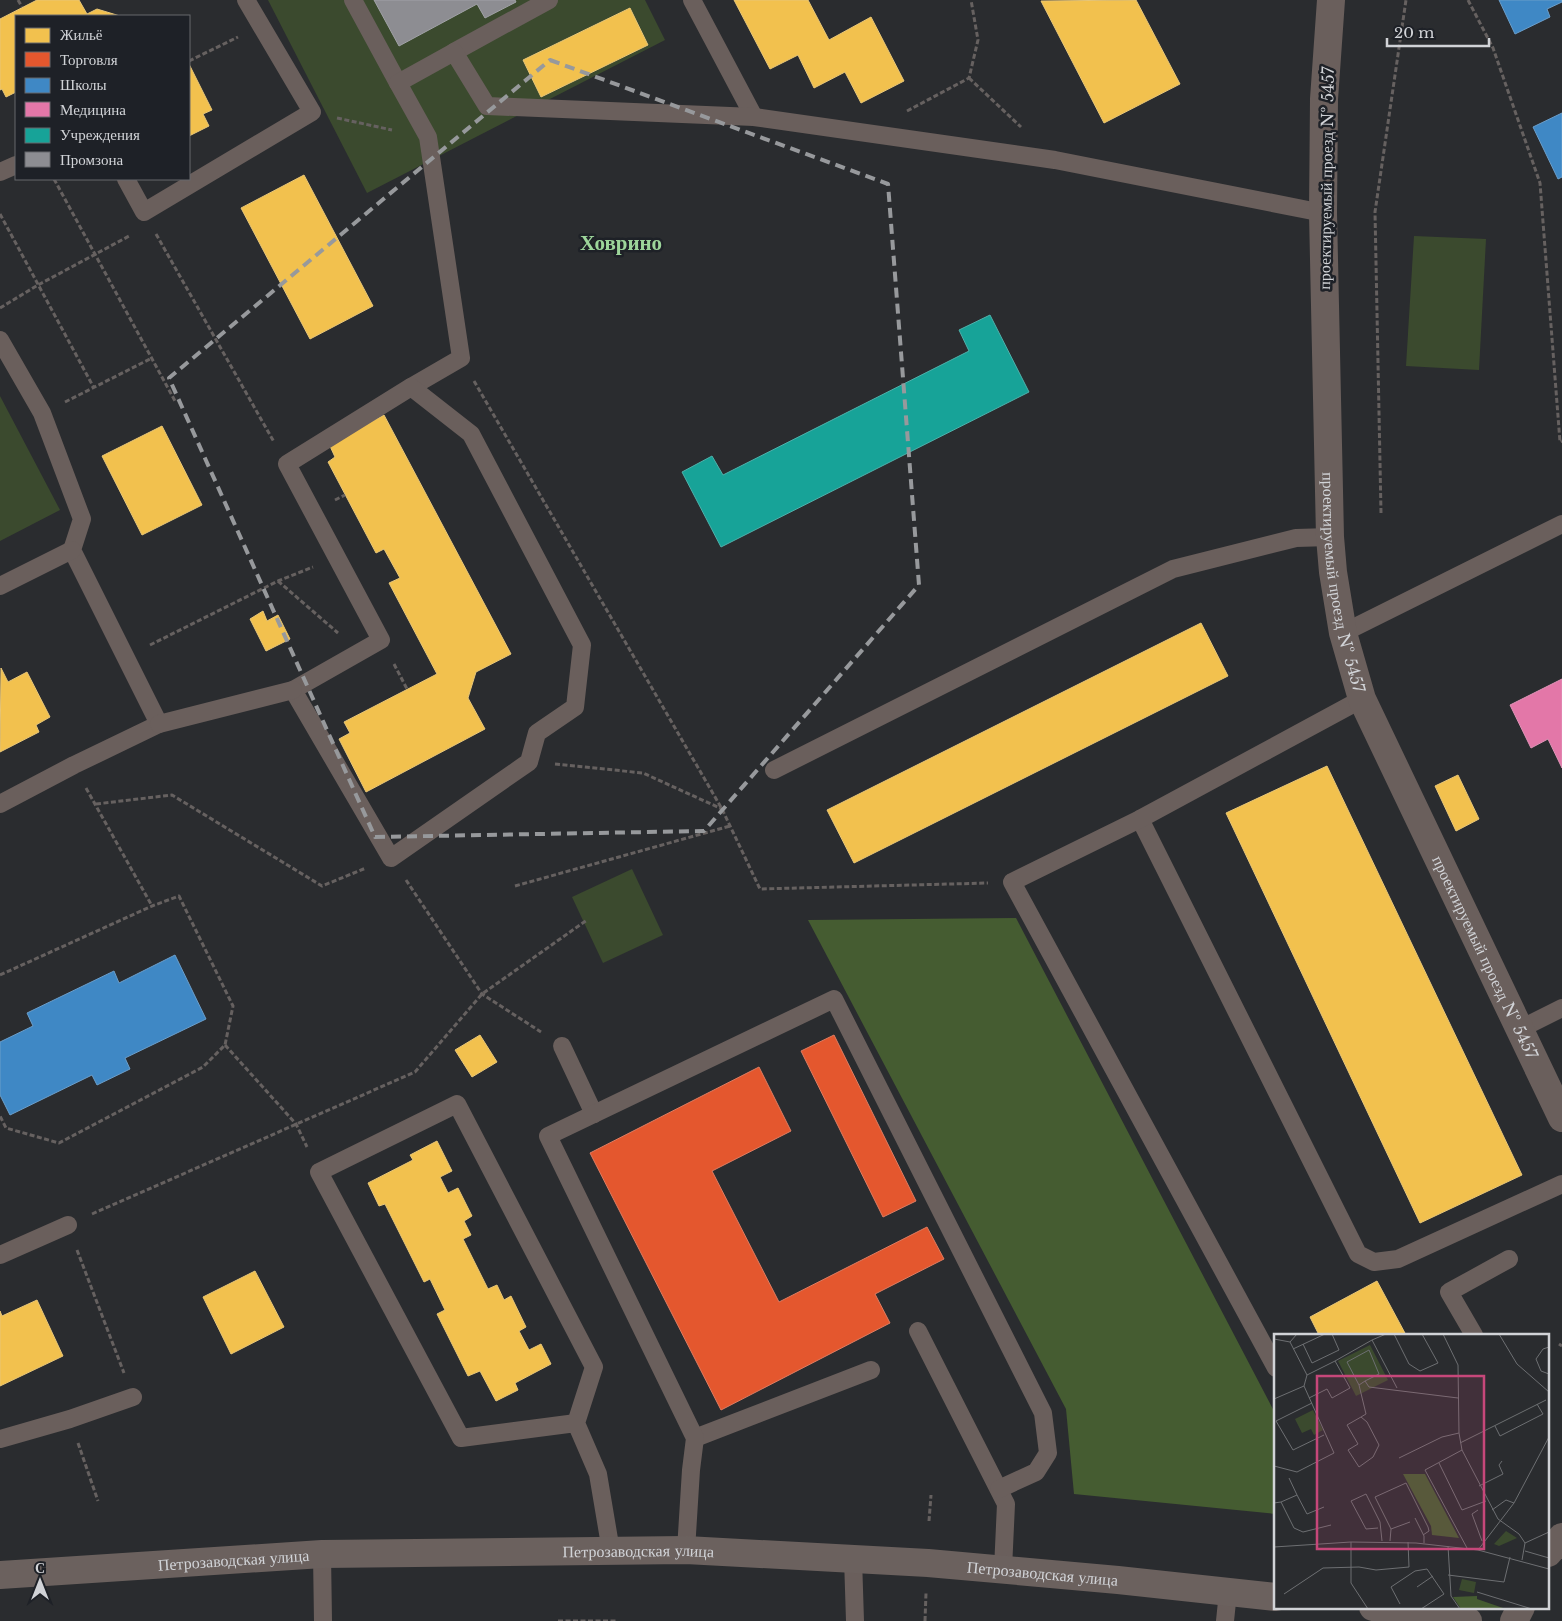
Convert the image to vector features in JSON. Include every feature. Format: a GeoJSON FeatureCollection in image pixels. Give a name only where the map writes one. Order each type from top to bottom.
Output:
{"type":"FeatureCollection","features":[{"type":"Feature","properties":{"kind":"main road","name":"Петрозаводская улица"},"geometry":{"type":"LineString","coordinates":[[0,1575],[322,1554],[686,1550],[853,1558],[1003,1569],[1274,1597]]}},
{"type":"Feature","properties":{"kind":"main road"},"geometry":{"type":"LineString","coordinates":[[1390,1608],[1407,1609],[1468,1621]]}},
{"type":"Feature","properties":{"kind":"street","name":"проектируемый проезд № 5457"},"geometry":{"type":"LineString","coordinates":[[1331,0],[1324,99],[1323,213],[1330,537],[1333,572],[1343,634],[1362,699],[1562,1118]]}},
{"type":"Feature","properties":{"kind":"street"},"geometry":{"type":"LineString","coordinates":[[1514,1621],[1520,1608]]}},
{"type":"Feature","properties":{"kind":"lane"},"geometry":{"type":"LineString","coordinates":[[127,180],[147,218],[312,112],[246,0]]}},
{"type":"Feature","properties":{"kind":"lane"},"geometry":{"type":"LineString","coordinates":[[0,804],[74,765],[159,724],[293,690],[381,640],[287,464],[461,358],[428,137],[353,0]]}},
{"type":"Feature","properties":{"kind":"lane"},"geometry":{"type":"LineString","coordinates":[[398,83],[549,0]]}},
{"type":"Feature","properties":{"kind":"lane"},"geometry":{"type":"LineString","coordinates":[[692,0],[754,117]]}},
{"type":"Feature","properties":{"kind":"lane"},"geometry":{"type":"LineString","coordinates":[[454,52],[486,106],[754,117],[1055,160],[1323,213]]}},
{"type":"Feature","properties":{"kind":"lane"},"geometry":{"type":"LineString","coordinates":[[0,172],[15,165]]}},
{"type":"Feature","properties":{"kind":"lane"},"geometry":{"type":"LineString","coordinates":[[0,340],[42,413],[82,519],[72,550],[159,724]]}},
{"type":"Feature","properties":{"kind":"lane"},"geometry":{"type":"LineString","coordinates":[[293,690],[391,858],[529,762],[537,733],[575,707],[582,645],[471,434],[411,387]]}},
{"type":"Feature","properties":{"kind":"lane"},"geometry":{"type":"LineString","coordinates":[[1343,634],[1562,524]]}},
{"type":"Feature","properties":{"kind":"lane"},"geometry":{"type":"LineString","coordinates":[[774,770],[1173,569],[1296,538],[1330,537]]}},
{"type":"Feature","properties":{"kind":"lane"},"geometry":{"type":"LineString","coordinates":[[0,586],[72,550]]}},
{"type":"Feature","properties":{"kind":"lane"},"geometry":{"type":"LineString","coordinates":[[1274,1364],[1012,882],[1140,819],[1362,699]]}},
{"type":"Feature","properties":{"kind":"lane"},"geometry":{"type":"LineString","coordinates":[[1140,819],[1358,1254],[1374,1262],[1398,1259],[1562,1184]]}},
{"type":"Feature","properties":{"kind":"lane"},"geometry":{"type":"LineString","coordinates":[[686,1550],[695,1438],[548,1136],[834,999],[1043,1412],[1048,1453],[1036,1472],[999,1489]]}},
{"type":"Feature","properties":{"kind":"lane"},"geometry":{"type":"LineString","coordinates":[[1520,1029],[1562,1008]]}},
{"type":"Feature","properties":{"kind":"lane"},"geometry":{"type":"LineString","coordinates":[[562,1046],[594,1114]]}},
{"type":"Feature","properties":{"kind":"lane"},"geometry":{"type":"LineString","coordinates":[[576,1424],[461,1438],[319,1172],[457,1104],[594,1367],[576,1424],[598,1474],[611,1551]]}},
{"type":"Feature","properties":{"kind":"lane"},"geometry":{"type":"LineString","coordinates":[[0,1255],[68,1225]]}},
{"type":"Feature","properties":{"kind":"lane"},"geometry":{"type":"LineString","coordinates":[[1473,1334],[1449,1292],[1509,1260]]}},
{"type":"Feature","properties":{"kind":"lane"},"geometry":{"type":"LineString","coordinates":[[918,1331],[1006,1504],[1003,1569]]}},
{"type":"Feature","properties":{"kind":"lane"},"geometry":{"type":"LineString","coordinates":[[695,1438],[871,1370]]}},
{"type":"Feature","properties":{"kind":"lane"},"geometry":{"type":"LineString","coordinates":[[0,1438],[70,1419],[133,1397]]}},
{"type":"Feature","properties":{"kind":"lane"},"geometry":{"type":"LineString","coordinates":[[322,1554],[323,1621]]}},
{"type":"Feature","properties":{"kind":"lane"},"geometry":{"type":"LineString","coordinates":[[853,1558],[855,1621]]}},
{"type":"Feature","properties":{"kind":"lane"},"geometry":{"type":"LineString","coordinates":[[1225,1621],[1228,1592]]}},
{"type":"Feature","properties":{"kind":"path"},"geometry":{"type":"LineString","coordinates":[[18,0],[22,8]]}},
{"type":"Feature","properties":{"kind":"path"},"geometry":{"type":"LineString","coordinates":[[866,133],[969,78],[978,40],[971,0]]}},
{"type":"Feature","properties":{"kind":"path"},"geometry":{"type":"LineString","coordinates":[[1381,513],[1374,212],[1406,0]]}},
{"type":"Feature","properties":{"kind":"path"},"geometry":{"type":"LineString","coordinates":[[1468,0],[1492,48],[1540,183],[1560,442],[1562,441]]}},
{"type":"Feature","properties":{"kind":"path"},"geometry":{"type":"LineString","coordinates":[[190,61],[261,26]]}},
{"type":"Feature","properties":{"kind":"path"},"geometry":{"type":"LineString","coordinates":[[969,78],[1055,160]]}},
{"type":"Feature","properties":{"kind":"path"},"geometry":{"type":"LineString","coordinates":[[312,112],[428,137]]}},
{"type":"Feature","properties":{"kind":"path"},"geometry":{"type":"LineString","coordinates":[[55,180],[175,401]]}},
{"type":"Feature","properties":{"kind":"path"},"geometry":{"type":"LineString","coordinates":[[0,214],[94,388],[152,358]]}},
{"type":"Feature","properties":{"kind":"path"},"geometry":{"type":"LineString","coordinates":[[0,308],[95,254],[147,218],[287,464]]}},
{"type":"Feature","properties":{"kind":"path"},"geometry":{"type":"LineString","coordinates":[[461,358],[722,810],[760,889],[1012,882]]}},
{"type":"Feature","properties":{"kind":"path"},"geometry":{"type":"LineString","coordinates":[[125,658],[278,581],[337,558]]}},
{"type":"Feature","properties":{"kind":"path"},"geometry":{"type":"LineString","coordinates":[[278,581],[360,652]]}},
{"type":"Feature","properties":{"kind":"path"},"geometry":{"type":"LineString","coordinates":[[529,762],[643,773],[722,810]]}},
{"type":"Feature","properties":{"kind":"path"},"geometry":{"type":"LineString","coordinates":[[74,765],[152,906]]}},
{"type":"Feature","properties":{"kind":"path"},"geometry":{"type":"LineString","coordinates":[[96,804],[172,795],[322,886],[391,858],[482,994],[562,1046]]}},
{"type":"Feature","properties":{"kind":"path"},"geometry":{"type":"LineString","coordinates":[[515,886],[730,826]]}},
{"type":"Feature","properties":{"kind":"path"},"geometry":{"type":"LineString","coordinates":[[0,975],[152,906],[179,896],[234,1006],[225,1045],[202,1067],[59,1143],[6,1128],[0,1116]]}},
{"type":"Feature","properties":{"kind":"path"},"geometry":{"type":"LineString","coordinates":[[133,1397],[68,1225],[415,1072],[482,994],[587,920]]}},
{"type":"Feature","properties":{"kind":"path"},"geometry":{"type":"LineString","coordinates":[[225,1045],[296,1124],[319,1172]]}},
{"type":"Feature","properties":{"kind":"path"},"geometry":{"type":"LineString","coordinates":[[70,1419],[98,1501]]}},
{"type":"Feature","properties":{"kind":"path"},"geometry":{"type":"LineString","coordinates":[[929,1522],[931,1495]]}},
{"type":"Feature","properties":{"kind":"path"},"geometry":{"type":"LineString","coordinates":[[925,1621],[926,1592]]}},
{"type":"Feature","properties":{"kind":"path"},"geometry":{"type":"LineString","coordinates":[[558,1621],[618,1621]]}},
{"type":"Feature","properties":{"kind":"highlighted area"},"geometry":{"type":"Polygon","coordinates":[[[550,60],[888,184],[919,585],[704,831],[375,837],[169,378],[550,60]]]}},
{"type":"Feature","properties":{"kind":"green space"},"geometry":{"type":"Polygon","coordinates":[[[268,0],[645,0],[665,40],[367,193],[268,0]]]}},
{"type":"Feature","properties":{"kind":"green space"},"geometry":{"type":"Polygon","coordinates":[[[1414,236],[1486,239],[1479,370],[1406,366],[1414,236]]]}},
{"type":"Feature","properties":{"kind":"green space"},"geometry":{"type":"Polygon","coordinates":[[[0,396],[60,510],[0,541],[0,396]]]}},
{"type":"Feature","properties":{"kind":"green space"},"geometry":{"type":"Polygon","coordinates":[[[632,869],[663,935],[603,963],[572,897],[632,869]]]}},
{"type":"Feature","properties":{"kind":"green space"},"geometry":{"type":"Polygon","coordinates":[[[1016,918],[1274,1411],[1274,1514],[1074,1494],[1066,1409],[808,920],[1016,918]]]}},
{"type":"Feature","properties":{"kind":"building: Жильё"},"geometry":{"type":"Polygon","coordinates":[[[37,0],[79,0],[87,14],[97,9],[117,15],[15,15],[15,92],[6,97],[2,89],[0,90],[0,19],[37,0]]]}},
{"type":"Feature","properties":{"kind":"building: Жильё"},"geometry":{"type":"Polygon","coordinates":[[[734,0],[808,0],[829,40],[871,17],[904,81],[861,103],[845,72],[814,88],[798,55],[770,69],[734,0]]]}},
{"type":"Feature","properties":{"kind":"building: Жильё"},"geometry":{"type":"Polygon","coordinates":[[[1136,0],[1180,84],[1104,123],[1041,1],[1136,0]]]}},
{"type":"Feature","properties":{"kind":"building: Жильё"},"geometry":{"type":"Polygon","coordinates":[[[630,8],[648,45],[541,97],[523,60],[630,8]]]}},
{"type":"Feature","properties":{"kind":"building: Жильё"},"geometry":{"type":"Polygon","coordinates":[[[190,66],[212,110],[203,114],[209,126],[190,136],[190,66]]]}},
{"type":"Feature","properties":{"kind":"building: Жильё"},"geometry":{"type":"Polygon","coordinates":[[[304,175],[373,306],[310,339],[241,208],[304,175]]]}},
{"type":"Feature","properties":{"kind":"building: Жильё"},"geometry":{"type":"Polygon","coordinates":[[[384,415],[511,654],[476,672],[468,698],[485,729],[366,792],[339,739],[350,733],[344,722],[437,674],[389,583],[400,578],[384,549],[376,553],[328,462],[335,457],[329,444],[384,415]]]}},
{"type":"Feature","properties":{"kind":"building: Жильё"},"geometry":{"type":"Polygon","coordinates":[[[162,426],[202,505],[142,535],[102,456],[162,426]]]}},
{"type":"Feature","properties":{"kind":"building: Жильё"},"geometry":{"type":"Polygon","coordinates":[[[263,611],[267,621],[278,615],[290,639],[266,651],[250,619],[263,611]]]}},
{"type":"Feature","properties":{"kind":"building: Жильё"},"geometry":{"type":"Polygon","coordinates":[[[1201,623],[1228,676],[854,863],[827,810],[1201,623]]]}},
{"type":"Feature","properties":{"kind":"building: Жильё"},"geometry":{"type":"Polygon","coordinates":[[[1,668],[8,682],[27,672],[50,717],[36,725],[39,732],[0,752],[1,668]]]}},
{"type":"Feature","properties":{"kind":"building: Жильё"},"geometry":{"type":"Polygon","coordinates":[[[1327,766],[1522,1175],[1420,1223],[1226,813],[1327,766]]]}},
{"type":"Feature","properties":{"kind":"building: Жильё"},"geometry":{"type":"Polygon","coordinates":[[[1458,775],[1479,819],[1456,831],[1435,786],[1458,775]]]}},
{"type":"Feature","properties":{"kind":"building: Жильё"},"geometry":{"type":"Polygon","coordinates":[[[480,1035],[497,1062],[472,1077],[455,1050],[480,1035]]]}},
{"type":"Feature","properties":{"kind":"building: Жильё"},"geometry":{"type":"Polygon","coordinates":[[[437,1141],[452,1171],[440,1177],[448,1193],[458,1188],[472,1216],[464,1221],[471,1235],[463,1239],[488,1289],[497,1285],[504,1300],[511,1296],[526,1327],[519,1331],[529,1350],[541,1344],[551,1364],[515,1383],[518,1390],[496,1401],[480,1371],[468,1376],[437,1314],[445,1310],[430,1279],[424,1282],[385,1204],[379,1206],[368,1183],[413,1160],[410,1155],[437,1141]]]}},
{"type":"Feature","properties":{"kind":"building: Жильё"},"geometry":{"type":"Polygon","coordinates":[[[255,1271],[284,1327],[231,1354],[203,1297],[255,1271]]]}},
{"type":"Feature","properties":{"kind":"building: Жильё"},"geometry":{"type":"Polygon","coordinates":[[[1377,1281],[1405,1334],[1318,1334],[1310,1317],[1377,1281]]]}},
{"type":"Feature","properties":{"kind":"building: Жильё"},"geometry":{"type":"Polygon","coordinates":[[[37,1300],[63,1356],[0,1386],[0,1311],[2,1316],[37,1300]]]}},
{"type":"Feature","properties":{"kind":"building: Торговля"},"geometry":{"type":"Polygon","coordinates":[[[834,1035],[916,1201],[883,1217],[801,1051],[834,1035]]]}},
{"type":"Feature","properties":{"kind":"building: Торговля"},"geometry":{"type":"Polygon","coordinates":[[[759,1067],[791,1131],[712,1171],[779,1302],[927,1227],[944,1259],[875,1294],[890,1323],[721,1410],[590,1153],[759,1067]]]}},
{"type":"Feature","properties":{"kind":"building: Школы"},"geometry":{"type":"Polygon","coordinates":[[[1499,0],[1562,0],[1562,2],[1547,9],[1550,17],[1515,34],[1499,0]]]}},
{"type":"Feature","properties":{"kind":"building: Школы"},"geometry":{"type":"Polygon","coordinates":[[[1562,113],[1562,177],[1558,179],[1533,127],[1562,113]]]}},
{"type":"Feature","properties":{"kind":"building: Школы"},"geometry":{"type":"Polygon","coordinates":[[[175,955],[206,1019],[125,1058],[130,1069],[97,1085],[92,1075],[10,1115],[0,1095],[0,1042],[33,1026],[27,1013],[114,971],[119,983],[175,955]]]}},
{"type":"Feature","properties":{"kind":"building: Медицина"},"geometry":{"type":"Polygon","coordinates":[[[1562,679],[1562,768],[1548,739],[1531,748],[1510,705],[1562,679]]]}},
{"type":"Feature","properties":{"kind":"building: Учреждения"},"geometry":{"type":"Polygon","coordinates":[[[990,315],[1029,392],[721,547],[682,472],[712,456],[723,475],[969,351],[959,330],[990,315]]]}},
{"type":"Feature","properties":{"kind":"building: Промзона"},"geometry":{"type":"Polygon","coordinates":[[[374,0],[515,0],[516,2],[485,18],[477,4],[399,46],[374,0]]]}},
{"type":"Feature","properties":{"kind":"district","name":"Ховрино"},"geometry":{"type":"Point","coordinates":[621,243]}}]}
